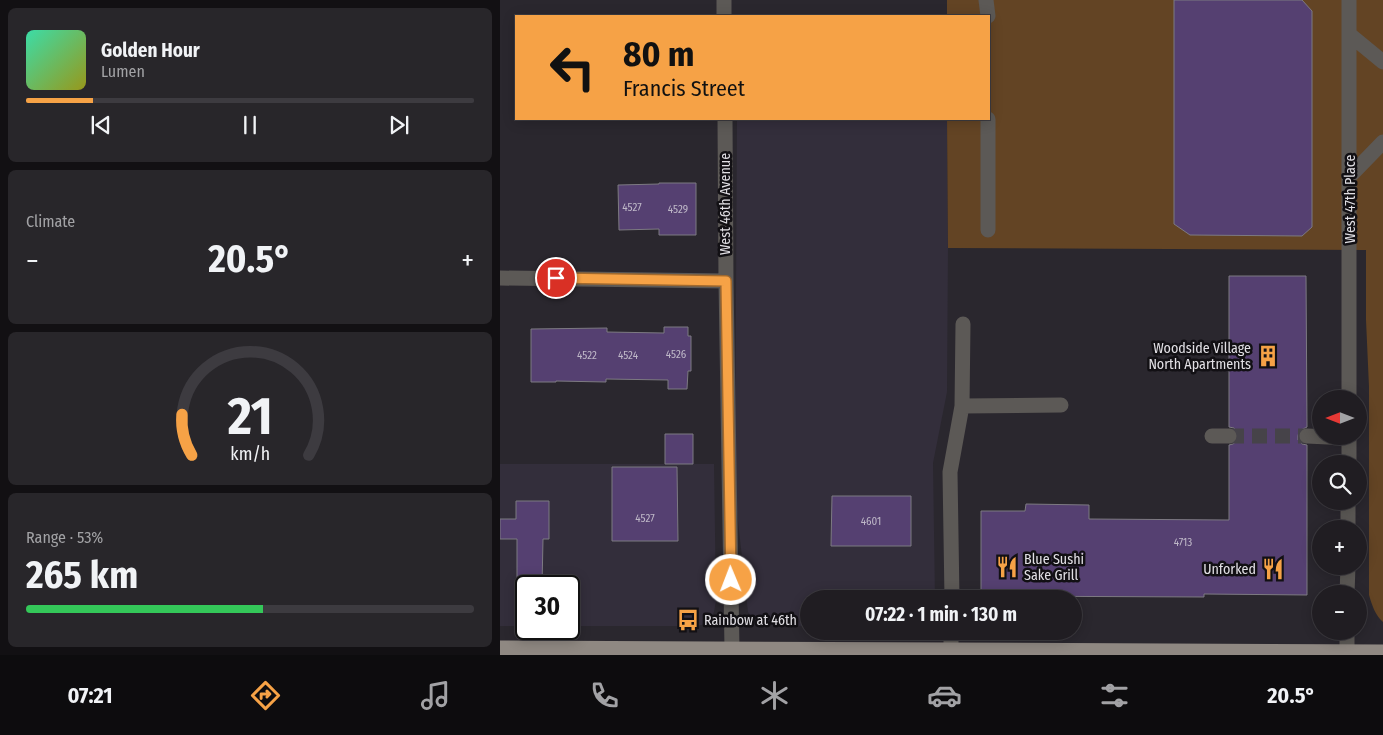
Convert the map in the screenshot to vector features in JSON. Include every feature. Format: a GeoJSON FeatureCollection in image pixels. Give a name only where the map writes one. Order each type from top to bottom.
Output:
{"type":"FeatureCollection","features":[{"type":"Feature","properties":{"kind":"main road"},"geometry":{"type":"LineString","coordinates":[[500,648],[732,649],[951,653],[1383,652]]}},
{"type":"Feature","properties":{"kind":"street"},"geometry":{"type":"LineString","coordinates":[[724,0],[724,15]]}},
{"type":"Feature","properties":{"kind":"street"},"geometry":{"type":"LineString","coordinates":[[986,0],[988,15]]}},
{"type":"Feature","properties":{"kind":"street","name":"West 47th Place"},"geometry":{"type":"LineString","coordinates":[[1349,0],[1349,390]]}},
{"type":"Feature","properties":{"kind":"street"},"geometry":{"type":"LineString","coordinates":[[1349,34],[1383,62]]}},
{"type":"Feature","properties":{"kind":"street","name":"West 46th Avenue"},"geometry":{"type":"LineString","coordinates":[[725,120],[732,649]]}},
{"type":"Feature","properties":{"kind":"street"},"geometry":{"type":"LineString","coordinates":[[988,120],[988,230]]}},
{"type":"Feature","properties":{"kind":"street"},"geometry":{"type":"LineString","coordinates":[[1350,176],[1383,142]]}},
{"type":"Feature","properties":{"kind":"street"},"geometry":{"type":"LineString","coordinates":[[500,278],[726,281]]}},
{"type":"Feature","properties":{"kind":"street"},"geometry":{"type":"LineString","coordinates":[[952,590],[950,472],[962,406],[963,324]]}},
{"type":"Feature","properties":{"kind":"street"},"geometry":{"type":"LineString","coordinates":[[962,406],[1061,405]]}},
{"type":"Feature","properties":{"kind":"street"},"geometry":{"type":"LineString","coordinates":[[1212,436],[1229,436]]}},
{"type":"Feature","properties":{"kind":"street"},"geometry":{"type":"LineString","coordinates":[[1307,436],[1312,436]]}},
{"type":"Feature","properties":{"kind":"street"},"geometry":{"type":"LineString","coordinates":[[951,640],[951,653]]}},
{"type":"Feature","properties":{"kind":"street"},"geometry":{"type":"LineString","coordinates":[[1347,640],[1347,652]]}},
{"type":"Feature","properties":{"kind":"shaded area"},"geometry":{"type":"Polygon","coordinates":[[[947,0],[1383,0],[1383,622],[1376,613],[1369,595],[1369,387],[1366,320],[1366,250],[948,248],[947,120],[990,120],[990,15],[947,15],[947,0]]]}},
{"type":"Feature","properties":{"kind":"shaded area"},"geometry":{"type":"Polygon","coordinates":[[[737,120],[947,120],[947,392],[933,463],[935,590],[800,590],[800,626],[757,624],[748,612],[736,503],[737,120]]]}},
{"type":"Feature","properties":{"kind":"shaded area"},"geometry":{"type":"Polygon","coordinates":[[[500,464],[714,464],[716,601],[714,612],[709,620],[702,625],[693,626],[580,626],[580,575],[515,575],[515,626],[500,626],[500,464]]]}},
{"type":"Feature","properties":{"kind":"building"},"geometry":{"type":"Polygon","coordinates":[[[1174,0],[1302,0],[1312,11],[1312,227],[1302,236],[1190,235],[1174,224],[1174,0]]]}},
{"type":"Feature","properties":{"kind":"building"},"geometry":{"type":"Polygon","coordinates":[[[696,183],[696,235],[659,235],[659,229],[619,230],[618,185],[696,183]]]}},
{"type":"Feature","properties":{"kind":"building"},"geometry":{"type":"Polygon","coordinates":[[[1229,276],[1306,276],[1307,427],[1299,431],[1298,440],[1302,444],[1307,445],[1307,595],[1204,594],[1204,597],[1082,596],[1082,590],[981,590],[981,511],[1025,511],[1026,504],[1089,505],[1089,519],[1229,520],[1229,445],[1237,441],[1238,436],[1234,428],[1229,427],[1229,276]]]}},
{"type":"Feature","properties":{"kind":"building"},"geometry":{"type":"Polygon","coordinates":[[[664,327],[688,327],[688,336],[691,336],[691,371],[688,371],[687,389],[668,389],[668,380],[606,379],[606,382],[531,382],[531,329],[607,328],[607,332],[664,333],[664,327]]]}},
{"type":"Feature","properties":{"kind":"building"},"geometry":{"type":"Polygon","coordinates":[[[665,434],[693,434],[693,464],[665,464],[665,434]]]}},
{"type":"Feature","properties":{"kind":"building"},"geometry":{"type":"Polygon","coordinates":[[[612,467],[677,467],[678,541],[612,541],[612,467]]]}},
{"type":"Feature","properties":{"kind":"building"},"geometry":{"type":"Polygon","coordinates":[[[832,496],[911,496],[911,546],[831,546],[832,496]]]}},
{"type":"Feature","properties":{"kind":"building"},"geometry":{"type":"Polygon","coordinates":[[[516,501],[549,501],[549,539],[543,539],[542,575],[517,575],[517,539],[500,539],[500,519],[516,519],[516,501]]]}},
{"type":"Feature","properties":{"kind":"tunnel"},"geometry":{"type":"LineString","coordinates":[[1229,436],[1307,436]]}},
{"type":"Feature","properties":{"kind":"place","name":"Woodside Village North Apartments"},"geometry":{"type":"Point","coordinates":[1268,356]}},
{"type":"Feature","properties":{"kind":"place","name":"Blue Sushi Sake Grill"},"geometry":{"type":"Point","coordinates":[1007,567]}},
{"type":"Feature","properties":{"kind":"place","name":"Unforked"},"geometry":{"type":"Point","coordinates":[1273,569]}},
{"type":"Feature","properties":{"kind":"place","name":"Rainbow at 46th"},"geometry":{"type":"Point","coordinates":[688,620]}},
{"type":"Feature","properties":{"kind":"route"},"geometry":{"type":"LineString","coordinates":[[556,278],[726,281],[731,580]]}}]}
